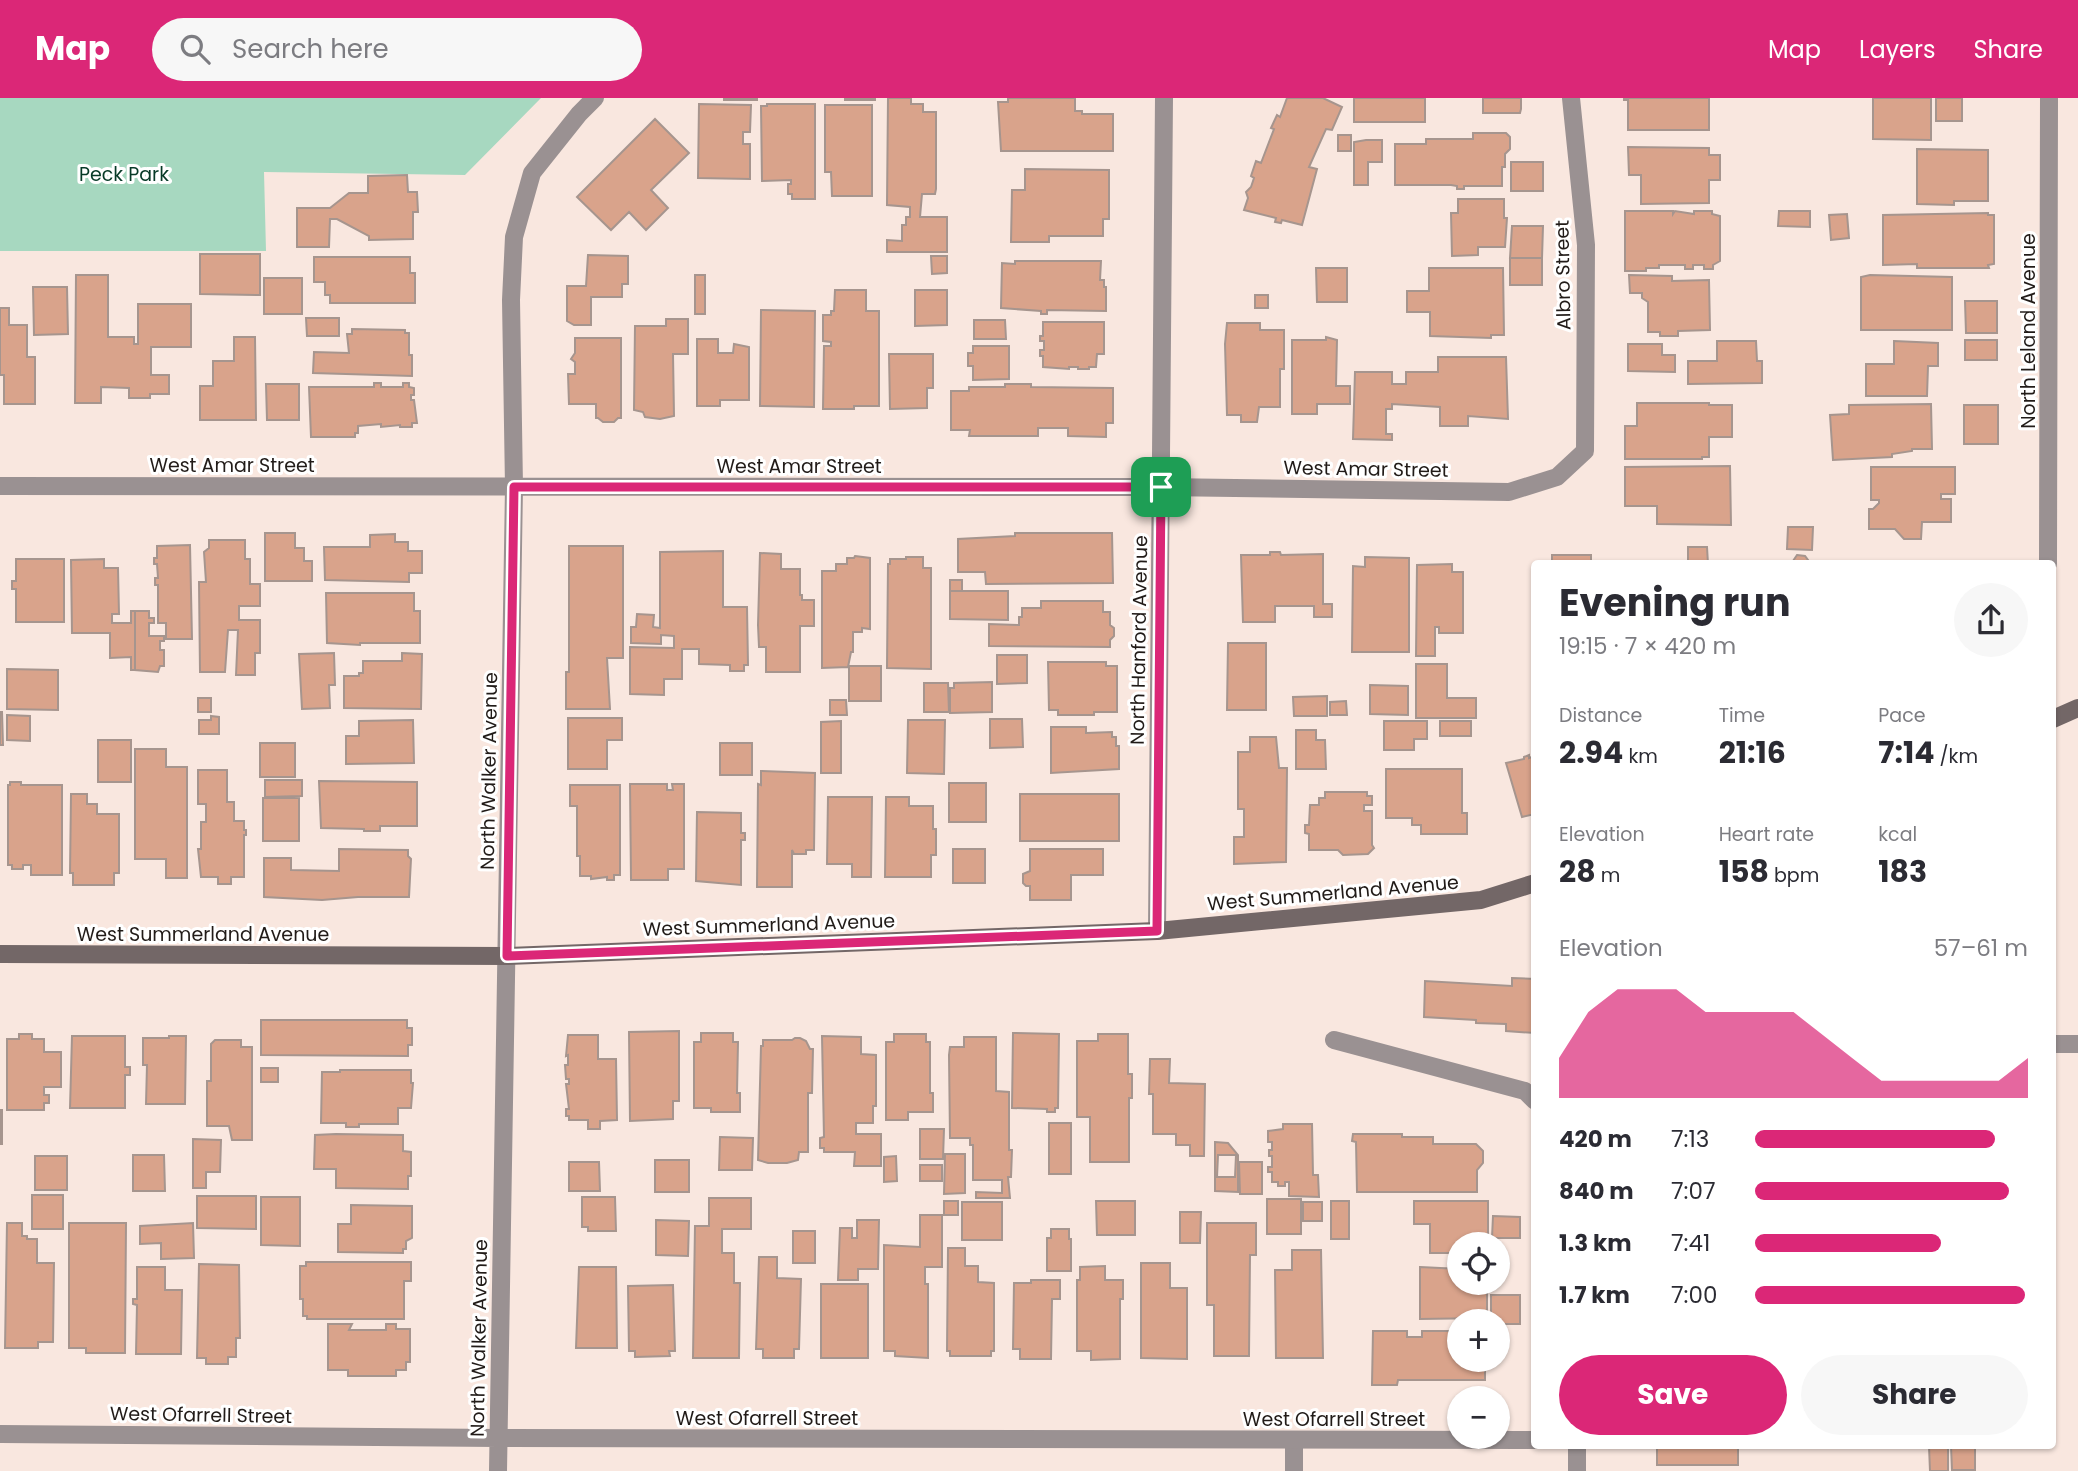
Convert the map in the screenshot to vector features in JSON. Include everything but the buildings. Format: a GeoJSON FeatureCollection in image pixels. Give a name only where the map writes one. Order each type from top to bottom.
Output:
{"type":"FeatureCollection","features":[{"type":"Feature","properties":{"kind":"main road"},"geometry":{"type":"LineString","coordinates":[[2056,718],[2078,708]]}},
{"type":"Feature","properties":{"kind":"main road","name":"West Summerland Avenue"},"geometry":{"type":"LineString","coordinates":[[0,954],[507,956],[1157,931],[1481,900],[1531,884]]}},
{"type":"Feature","properties":{"kind":"street","name":"North Walker Avenue"},"geometry":{"type":"LineString","coordinates":[[498,1471],[514,487],[511,300],[513,237],[533,173],[579,114],[595,98]]}},
{"type":"Feature","properties":{"kind":"street","name":"North Hanford Avenue"},"geometry":{"type":"LineString","coordinates":[[1157,931],[1164,98]]}},
{"type":"Feature","properties":{"kind":"street","name":"Albro Street"},"geometry":{"type":"LineString","coordinates":[[1571,98],[1586,245],[1585,451]]}},
{"type":"Feature","properties":{"kind":"street","name":"North Leland Avenue"},"geometry":{"type":"LineString","coordinates":[[2048,560],[2049,98]]}},
{"type":"Feature","properties":{"kind":"street","name":"West Amar Street"},"geometry":{"type":"LineString","coordinates":[[0,486],[1161,487],[1509,492],[1557,477],[1585,451]]}},
{"type":"Feature","properties":{"kind":"street"},"geometry":{"type":"LineString","coordinates":[[1334,1040],[1525,1091],[1531,1097]]}},
{"type":"Feature","properties":{"kind":"street"},"geometry":{"type":"LineString","coordinates":[[2056,1044],[2078,1044]]}},
{"type":"Feature","properties":{"kind":"street","name":"West Ofarrell Street"},"geometry":{"type":"LineString","coordinates":[[0,1434],[1531,1440]]}},
{"type":"Feature","properties":{"kind":"street"},"geometry":{"type":"LineString","coordinates":[[1294,1440],[1294,1471]]}},
{"type":"Feature","properties":{"kind":"street"},"geometry":{"type":"LineString","coordinates":[[1577,1449],[1577,1471]]}},
{"type":"Feature","properties":{"kind":"green space","name":"Peck Park"},"geometry":{"type":"Polygon","coordinates":[[[0,98],[541,98],[465,175],[264,172],[266,251],[0,251],[0,98]]]}},
{"type":"Feature","properties":{"kind":"route"},"geometry":{"type":"LineString","coordinates":[[514,487],[1161,487],[1157,931],[507,956],[514,487]]}}]}
